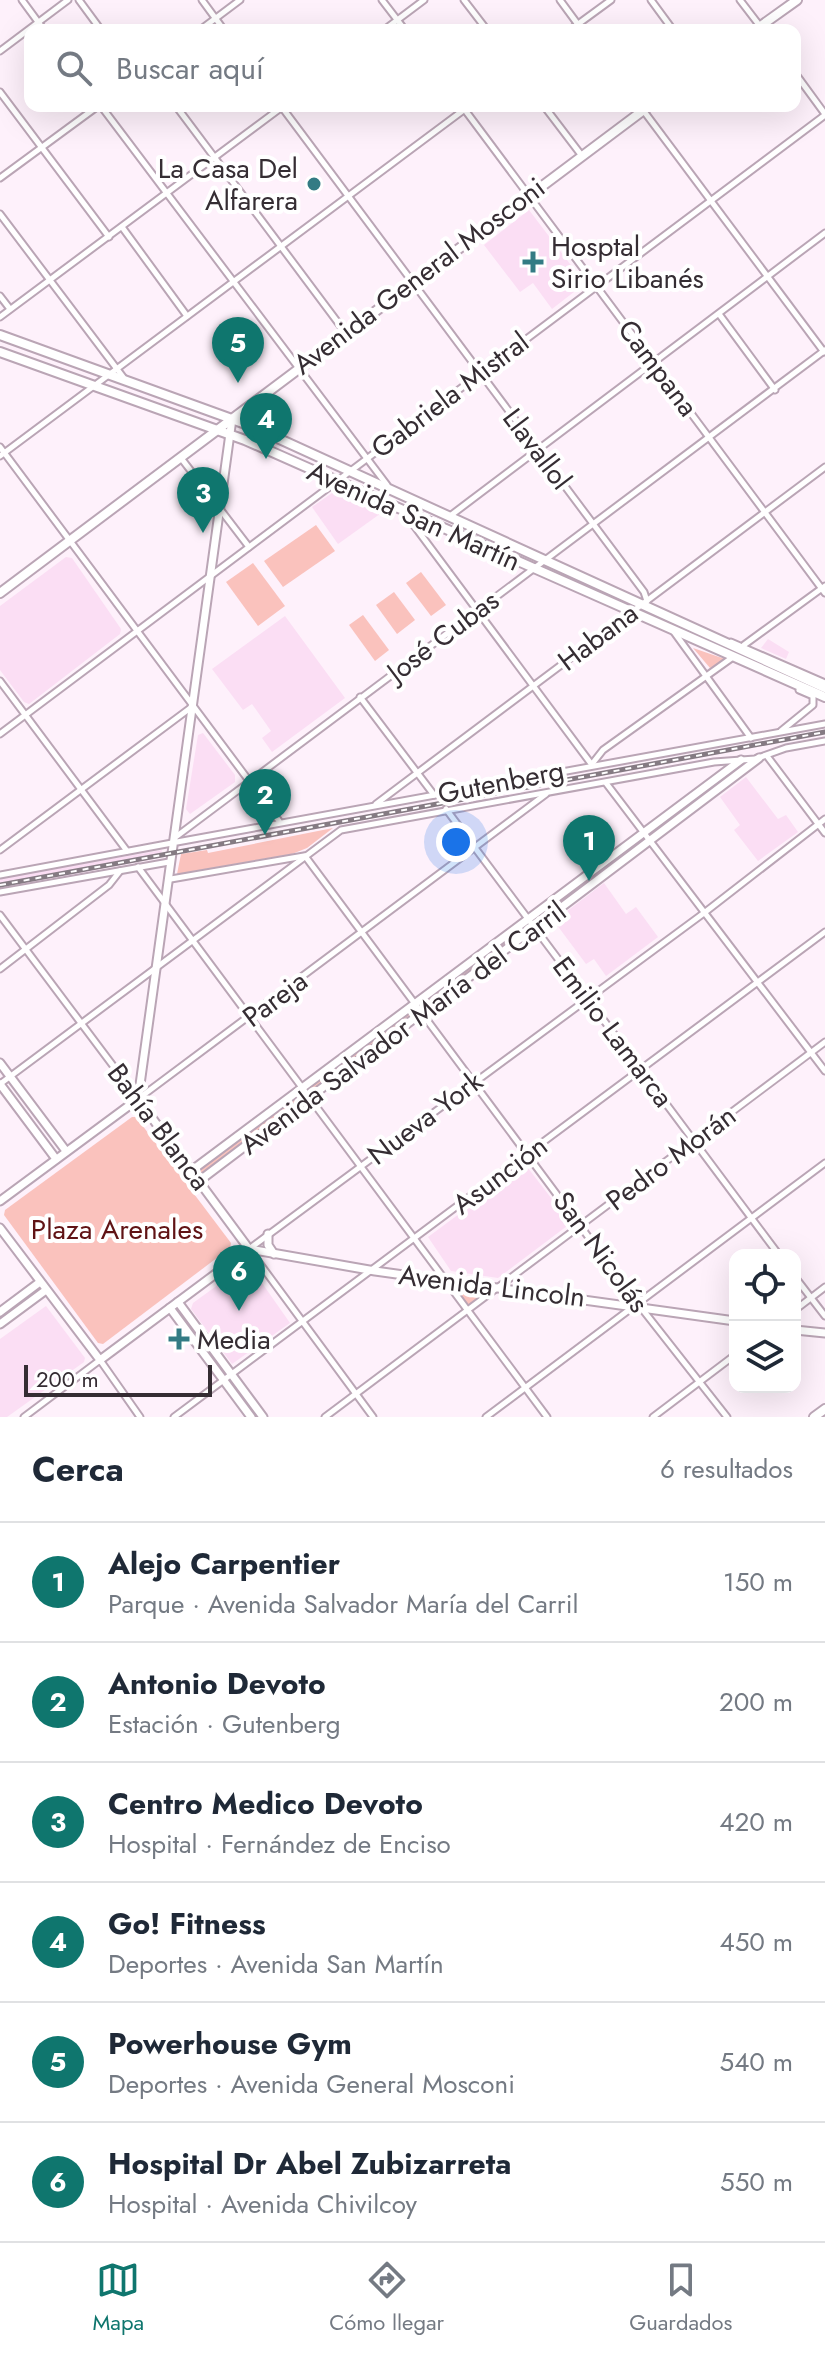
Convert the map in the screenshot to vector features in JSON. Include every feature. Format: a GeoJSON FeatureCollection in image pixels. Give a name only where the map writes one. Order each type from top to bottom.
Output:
{"type":"FeatureCollection","features":[{"type":"Feature","properties":{"kind":"main road"},"geometry":{"type":"LineString","coordinates":[[766,24],[797,0]]}},
{"type":"Feature","properties":{"kind":"main road","name":"Avenida General Mosconi"},"geometry":{"type":"LineString","coordinates":[[0,593],[638,112]]}},
{"type":"Feature","properties":{"kind":"main road","name":"Avenida San Martín"},"geometry":{"type":"LineString","coordinates":[[0,335],[115,370],[123,377],[232,419],[825,685]]}},
{"type":"Feature","properties":{"kind":"main road","name":"Avenida San Martín"},"geometry":{"type":"LineString","coordinates":[[0,352],[231,435],[825,697]]}},
{"type":"Feature","properties":{"kind":"main road"},"geometry":{"type":"LineString","coordinates":[[814,1417],[825,1409]]}},
{"type":"Feature","properties":{"kind":"street"},"geometry":{"type":"LineString","coordinates":[[22,0],[39,23],[68,0]]}},
{"type":"Feature","properties":{"kind":"street"},"geometry":{"type":"LineString","coordinates":[[79,0],[97,24]]}},
{"type":"Feature","properties":{"kind":"street"},"geometry":{"type":"LineString","coordinates":[[202,0],[220,24]]}},
{"type":"Feature","properties":{"kind":"street"},"geometry":{"type":"LineString","coordinates":[[208,24],[240,0]]}},
{"type":"Feature","properties":{"kind":"street"},"geometry":{"type":"LineString","coordinates":[[382,0],[400,24]]}},
{"type":"Feature","properties":{"kind":"street"},"geometry":{"type":"LineString","coordinates":[[392,24],[424,0]]}},
{"type":"Feature","properties":{"kind":"street"},"geometry":{"type":"LineString","coordinates":[[464,0],[482,24]]}},
{"type":"Feature","properties":{"kind":"street"},"geometry":{"type":"LineString","coordinates":[[560,0],[578,24]]}},
{"type":"Feature","properties":{"kind":"street"},"geometry":{"type":"LineString","coordinates":[[583,24],[611,0]]}},
{"type":"Feature","properties":{"kind":"street"},"geometry":{"type":"LineString","coordinates":[[651,0],[669,24]]}},
{"type":"Feature","properties":{"kind":"street"},"geometry":{"type":"LineString","coordinates":[[740,0],[756,24]]}},
{"type":"Feature","properties":{"kind":"street"},"geometry":{"type":"LineString","coordinates":[[0,51],[24,34]]}},
{"type":"Feature","properties":{"kind":"street"},"geometry":{"type":"LineString","coordinates":[[801,81],[825,114]]}},
{"type":"Feature","properties":{"kind":"street"},"geometry":{"type":"LineString","coordinates":[[0,92],[109,237]]}},
{"type":"Feature","properties":{"kind":"street"},"geometry":{"type":"LineString","coordinates":[[0,178],[91,112]]}},
{"type":"Feature","properties":{"kind":"street"},"geometry":{"type":"LineString","coordinates":[[104,112],[389,488]]}},
{"type":"Feature","properties":{"kind":"street"},"geometry":{"type":"LineString","coordinates":[[181,112],[283,245],[345,332]]}},
{"type":"Feature","properties":{"kind":"street"},"geometry":{"type":"LineString","coordinates":[[0,317],[274,112]]}},
{"type":"Feature","properties":{"kind":"street","name":"Llavallol"},"geometry":{"type":"LineString","coordinates":[[286,112],[644,592],[645,602]]}},
{"type":"Feature","properties":{"kind":"street"},"geometry":{"type":"LineString","coordinates":[[280,821],[2,452],[97,385],[458,112]]}},
{"type":"Feature","properties":{"kind":"street","name":"Campana"},"geometry":{"type":"LineString","coordinates":[[469,112],[824,589]]}},
{"type":"Feature","properties":{"kind":"street"},"geometry":{"type":"LineString","coordinates":[[549,112],[582,156]]}},
{"type":"Feature","properties":{"kind":"street"},"geometry":{"type":"LineString","coordinates":[[648,112],[824,351]]}},
{"type":"Feature","properties":{"kind":"street","name":"Gabriela Mistral"},"geometry":{"type":"LineString","coordinates":[[0,734],[825,114]]}},
{"type":"Feature","properties":{"kind":"street"},"geometry":{"type":"LineString","coordinates":[[0,214],[115,370]]}},
{"type":"Feature","properties":{"kind":"street"},"geometry":{"type":"LineString","coordinates":[[122,227],[187,316]]}},
{"type":"Feature","properties":{"kind":"street"},"geometry":{"type":"LineString","coordinates":[[450,516],[536,448],[825,233]]}},
{"type":"Feature","properties":{"kind":"street"},"geometry":{"type":"LineString","coordinates":[[0,296],[10,309]]}},
{"type":"Feature","properties":{"kind":"street"},"geometry":{"type":"LineString","coordinates":[[719,313],[775,390]]}},
{"type":"Feature","properties":{"kind":"street","name":"José Cubas"},"geometry":{"type":"LineString","coordinates":[[175,840],[360,697],[824,351]]}},
{"type":"Feature","properties":{"kind":"street"},"geometry":{"type":"LineString","coordinates":[[165,904],[171,879],[232,419]]}},
{"type":"Feature","properties":{"kind":"street"},"geometry":{"type":"LineString","coordinates":[[181,457],[249,547]]}},
{"type":"Feature","properties":{"kind":"street","name":"Habana"},"geometry":{"type":"LineString","coordinates":[[372,806],[419,774],[825,467]]}},
{"type":"Feature","properties":{"kind":"street"},"geometry":{"type":"LineString","coordinates":[[403,511],[592,765],[603,750],[733,656]]}},
{"type":"Feature","properties":{"kind":"street"},"geometry":{"type":"LineString","coordinates":[[744,645],[824,589]]}},
{"type":"Feature","properties":{"kind":"street"},"geometry":{"type":"LineString","coordinates":[[673,630],[751,738]]}},
{"type":"Feature","properties":{"kind":"street","name":"Avenida San Martín"},"geometry":{"type":"LineString","coordinates":[[719,639],[744,645],[825,685]]}},
{"type":"Feature","properties":{"kind":"street","name":"Avenida San Martín"},"geometry":{"type":"LineString","coordinates":[[733,656],[813,696],[812,707],[780,732]]}},
{"type":"Feature","properties":{"kind":"street"},"geometry":{"type":"LineString","coordinates":[[0,681],[127,851]]}},
{"type":"Feature","properties":{"kind":"street"},"geometry":{"type":"LineString","coordinates":[[360,697],[434,795]]}},
{"type":"Feature","properties":{"kind":"street"},"geometry":{"type":"LineString","coordinates":[[0,850],[193,705]]}},
{"type":"Feature","properties":{"kind":"street","name":"Gutenberg"},"geometry":{"type":"LineString","coordinates":[[0,875],[175,840],[825,724]]}},
{"type":"Feature","properties":{"kind":"street","name":"Gutenberg"},"geometry":{"type":"LineString","coordinates":[[305,856],[328,839],[353,827],[714,762],[763,757],[786,748],[825,741]]}},
{"type":"Feature","properties":{"kind":"street"},"geometry":{"type":"LineString","coordinates":[[763,757],[825,833]]}},
{"type":"Feature","properties":{"kind":"street","name":"Avenida Salvador María del Carril"},"geometry":{"type":"LineString","coordinates":[[199,1181],[763,757]]}},
{"type":"Feature","properties":{"kind":"street","name":"Avenida Salvador María del Carril"},"geometry":{"type":"LineString","coordinates":[[191,1171],[741,760]]}},
{"type":"Feature","properties":{"kind":"street"},"geometry":{"type":"LineString","coordinates":[[606,783],[825,1071]]}},
{"type":"Feature","properties":{"kind":"street","name":"Pareja"},"geometry":{"type":"LineString","coordinates":[[0,1201],[251,1017],[547,793]]}},
{"type":"Feature","properties":{"kind":"street","name":"Emilio Lamarca"},"geometry":{"type":"LineString","coordinates":[[446,809],[775,1249]]}},
{"type":"Feature","properties":{"kind":"street","name":"Nueva York"},"geometry":{"type":"LineString","coordinates":[[24,1417],[704,913],[825,819]]}},
{"type":"Feature","properties":{"kind":"street"},"geometry":{"type":"LineString","coordinates":[[138,1099],[169,862],[175,840]]}},
{"type":"Feature","properties":{"kind":"street"},"geometry":{"type":"LineString","coordinates":[[171,879],[305,856]]}},
{"type":"Feature","properties":{"kind":"street"},"geometry":{"type":"LineString","coordinates":[[56,1159],[0,1084],[83,1026],[305,856]]}},
{"type":"Feature","properties":{"kind":"street","name":"San Nicolás"},"geometry":{"type":"LineString","coordinates":[[305,856],[639,1305],[727,1417]]}},
{"type":"Feature","properties":{"kind":"street"},"geometry":{"type":"LineString","coordinates":[[0,892],[169,862]]}},
{"type":"Feature","properties":{"kind":"street"},"geometry":{"type":"LineString","coordinates":[[138,867],[547,1417]]}},
{"type":"Feature","properties":{"kind":"street"},"geometry":{"type":"LineString","coordinates":[[0,969],[109,885],[120,870]]}},
{"type":"Feature","properties":{"kind":"street","name":"Bahía Blanca"},"geometry":{"type":"LineString","coordinates":[[0,915],[373,1417]]}},
{"type":"Feature","properties":{"kind":"street","name":"Asunción"},"geometry":{"type":"LineString","coordinates":[[174,1417],[304,1324],[825,932]]}},
{"type":"Feature","properties":{"kind":"street","name":"Pedro Morán"},"geometry":{"type":"LineString","coordinates":[[325,1417],[825,1042]]}},
{"type":"Feature","properties":{"kind":"street"},"geometry":{"type":"LineString","coordinates":[[0,1063],[66,1151]]}},
{"type":"Feature","properties":{"kind":"street"},"geometry":{"type":"LineString","coordinates":[[486,1417],[825,1163]]}},
{"type":"Feature","properties":{"kind":"street"},"geometry":{"type":"LineString","coordinates":[[0,1228],[140,1417]]}},
{"type":"Feature","properties":{"kind":"street"},"geometry":{"type":"LineString","coordinates":[[268,1234],[268,1245],[274,1254]]}},
{"type":"Feature","properties":{"kind":"street","name":"Avenida Lincoln"},"geometry":{"type":"LineString","coordinates":[[249,1249],[375,1271],[639,1305],[729,1320]]}},
{"type":"Feature","properties":{"kind":"street"},"geometry":{"type":"LineString","coordinates":[[0,1312],[40,1282]]}},
{"type":"Feature","properties":{"kind":"street"},"geometry":{"type":"LineString","coordinates":[[801,1285],[825,1316]]}},
{"type":"Feature","properties":{"kind":"street"},"geometry":{"type":"LineString","coordinates":[[801,1306],[825,1287]]}},
{"type":"Feature","properties":{"kind":"street"},"geometry":{"type":"LineString","coordinates":[[0,1324],[46,1290]]}},
{"type":"Feature","properties":{"kind":"street"},"geometry":{"type":"LineString","coordinates":[[174,1305],[227,1377],[251,1417]]}},
{"type":"Feature","properties":{"kind":"street"},"geometry":{"type":"LineString","coordinates":[[801,1331],[825,1333]]}},
{"type":"Feature","properties":{"kind":"street"},"geometry":{"type":"LineString","coordinates":[[653,1417],[729,1360]]}},
{"type":"Feature","properties":{"kind":"street"},"geometry":{"type":"LineString","coordinates":[[227,1377],[263,1417]]}},
{"type":"Feature","properties":{"kind":"shaded area","name":"Hosptal Sirio Libanés"},"geometry":{"type":"Polygon","coordinates":[[[529,210],[583,281],[583,285],[552,309],[533,283],[520,292],[484,245],[529,210]]]}},
{"type":"Feature","properties":{"kind":"shaded area"},"geometry":{"type":"Polygon","coordinates":[[[335,491],[384,511],[338,544],[312,507],[335,491]]]}},
{"type":"Feature","properties":{"kind":"shaded area"},"geometry":{"type":"Polygon","coordinates":[[[66,557],[72,558],[121,629],[120,634],[29,704],[24,702],[0,670],[0,606],[66,557]]]}},
{"type":"Feature","properties":{"kind":"shaded area"},"geometry":{"type":"Polygon","coordinates":[[[285,616],[345,698],[272,752],[262,738],[271,731],[252,704],[243,710],[212,669],[285,616]]]}},
{"type":"Feature","properties":{"kind":"shaded area"},"geometry":{"type":"Polygon","coordinates":[[[768,639],[789,652],[786,659],[761,648],[768,639]]]}},
{"type":"Feature","properties":{"kind":"shaded area"},"geometry":{"type":"Polygon","coordinates":[[[203,733],[235,775],[235,782],[190,814],[186,809],[198,735],[203,733]]]}},
{"type":"Feature","properties":{"kind":"shaded area"},"geometry":{"type":"Polygon","coordinates":[[[746,777],[778,819],[786,815],[798,832],[758,861],[734,830],[740,825],[720,797],[746,777]]]}},
{"type":"Feature","properties":{"kind":"shaded area"},"geometry":{"type":"Polygon","coordinates":[[[162,850],[160,858],[0,888],[0,878],[162,850]]]}},
{"type":"Feature","properties":{"kind":"shaded area"},"geometry":{"type":"Polygon","coordinates":[[[604,883],[626,914],[636,907],[658,937],[606,976],[594,959],[586,964],[554,921],[604,883]]]}},
{"type":"Feature","properties":{"kind":"shaded area"},"geometry":{"type":"Polygon","coordinates":[[[521,1168],[528,1168],[568,1220],[567,1226],[498,1278],[451,1271],[428,1237],[521,1168]]]}},
{"type":"Feature","properties":{"kind":"shaded area"},"geometry":{"type":"Polygon","coordinates":[[[248,1263],[290,1323],[232,1364],[191,1309],[193,1303],[248,1263]]]}},
{"type":"Feature","properties":{"kind":"shaded area"},"geometry":{"type":"Polygon","coordinates":[[[46,1306],[85,1358],[84,1362],[7,1417],[0,1417],[0,1339],[46,1306]]]}},
{"type":"Feature","properties":{"kind":"green space"},"geometry":{"type":"Polygon","coordinates":[[[316,525],[335,551],[283,587],[264,561],[316,525]]]}},
{"type":"Feature","properties":{"kind":"green space"},"geometry":{"type":"Polygon","coordinates":[[[253,563],[285,606],[258,626],[226,582],[253,563]]]}},
{"type":"Feature","properties":{"kind":"green space"},"geometry":{"type":"Polygon","coordinates":[[[421,572],[446,605],[431,616],[406,583],[421,572]]]}},
{"type":"Feature","properties":{"kind":"green space"},"geometry":{"type":"Polygon","coordinates":[[[394,592],[415,620],[397,634],[376,605],[394,592]]]}},
{"type":"Feature","properties":{"kind":"green space"},"geometry":{"type":"Polygon","coordinates":[[[363,615],[389,650],[375,661],[349,625],[363,615]]]}},
{"type":"Feature","properties":{"kind":"green space"},"geometry":{"type":"Polygon","coordinates":[[[693,648],[725,659],[710,668],[693,648]]]}},
{"type":"Feature","properties":{"kind":"green space"},"geometry":{"type":"Polygon","coordinates":[[[721,776],[727,783],[199,1181],[191,1171],[721,776]]]}},
{"type":"Feature","properties":{"kind":"green space"},"geometry":{"type":"Polygon","coordinates":[[[333,828],[307,848],[292,854],[177,874],[181,854],[207,850],[208,853],[333,828]]]}},
{"type":"Feature","properties":{"kind":"green space","name":"Plaza Arenales"},"geometry":{"type":"Polygon","coordinates":[[[136,1117],[231,1243],[230,1248],[103,1344],[98,1343],[4,1215],[5,1210],[136,1117]]]}},
{"type":"Feature","properties":{"kind":"green space"},"geometry":{"type":"Polygon","coordinates":[[[447,1280],[499,1287],[469,1310],[447,1280]]]}},
{"type":"Feature","properties":{"kind":"railway"},"geometry":{"type":"LineString","coordinates":[[0,885],[825,732]]}},
{"type":"Feature","properties":{"kind":"place","name":"La Casa Del Alfarera"},"geometry":{"type":"Point","coordinates":[314,184]}},
{"type":"Feature","properties":{"kind":"place","name":"Hosptal Sirio Libanés"},"geometry":{"type":"Point","coordinates":[533,262]}},
{"type":"Feature","properties":{"kind":"place","name":"Powerhouse Gym"},"geometry":{"type":"Point","coordinates":[238,383]}},
{"type":"Feature","properties":{"kind":"place","name":"Go! Fitness"},"geometry":{"type":"Point","coordinates":[266,459]}},
{"type":"Feature","properties":{"kind":"place","name":"Centro Medico Devoto"},"geometry":{"type":"Point","coordinates":[203,533]}},
{"type":"Feature","properties":{"kind":"place","name":"Antonio Devoto"},"geometry":{"type":"Point","coordinates":[265,835]}},
{"type":"Feature","properties":{"kind":"place","name":"Alejo Carpentier"},"geometry":{"type":"Point","coordinates":[589,881]}},
{"type":"Feature","properties":{"kind":"place","name":"Hospital Dr Abel Zubizarreta"},"geometry":{"type":"Point","coordinates":[239,1311]}},
{"type":"Feature","properties":{"kind":"place","name":"Media"},"geometry":{"type":"Point","coordinates":[179,1339]}}]}
